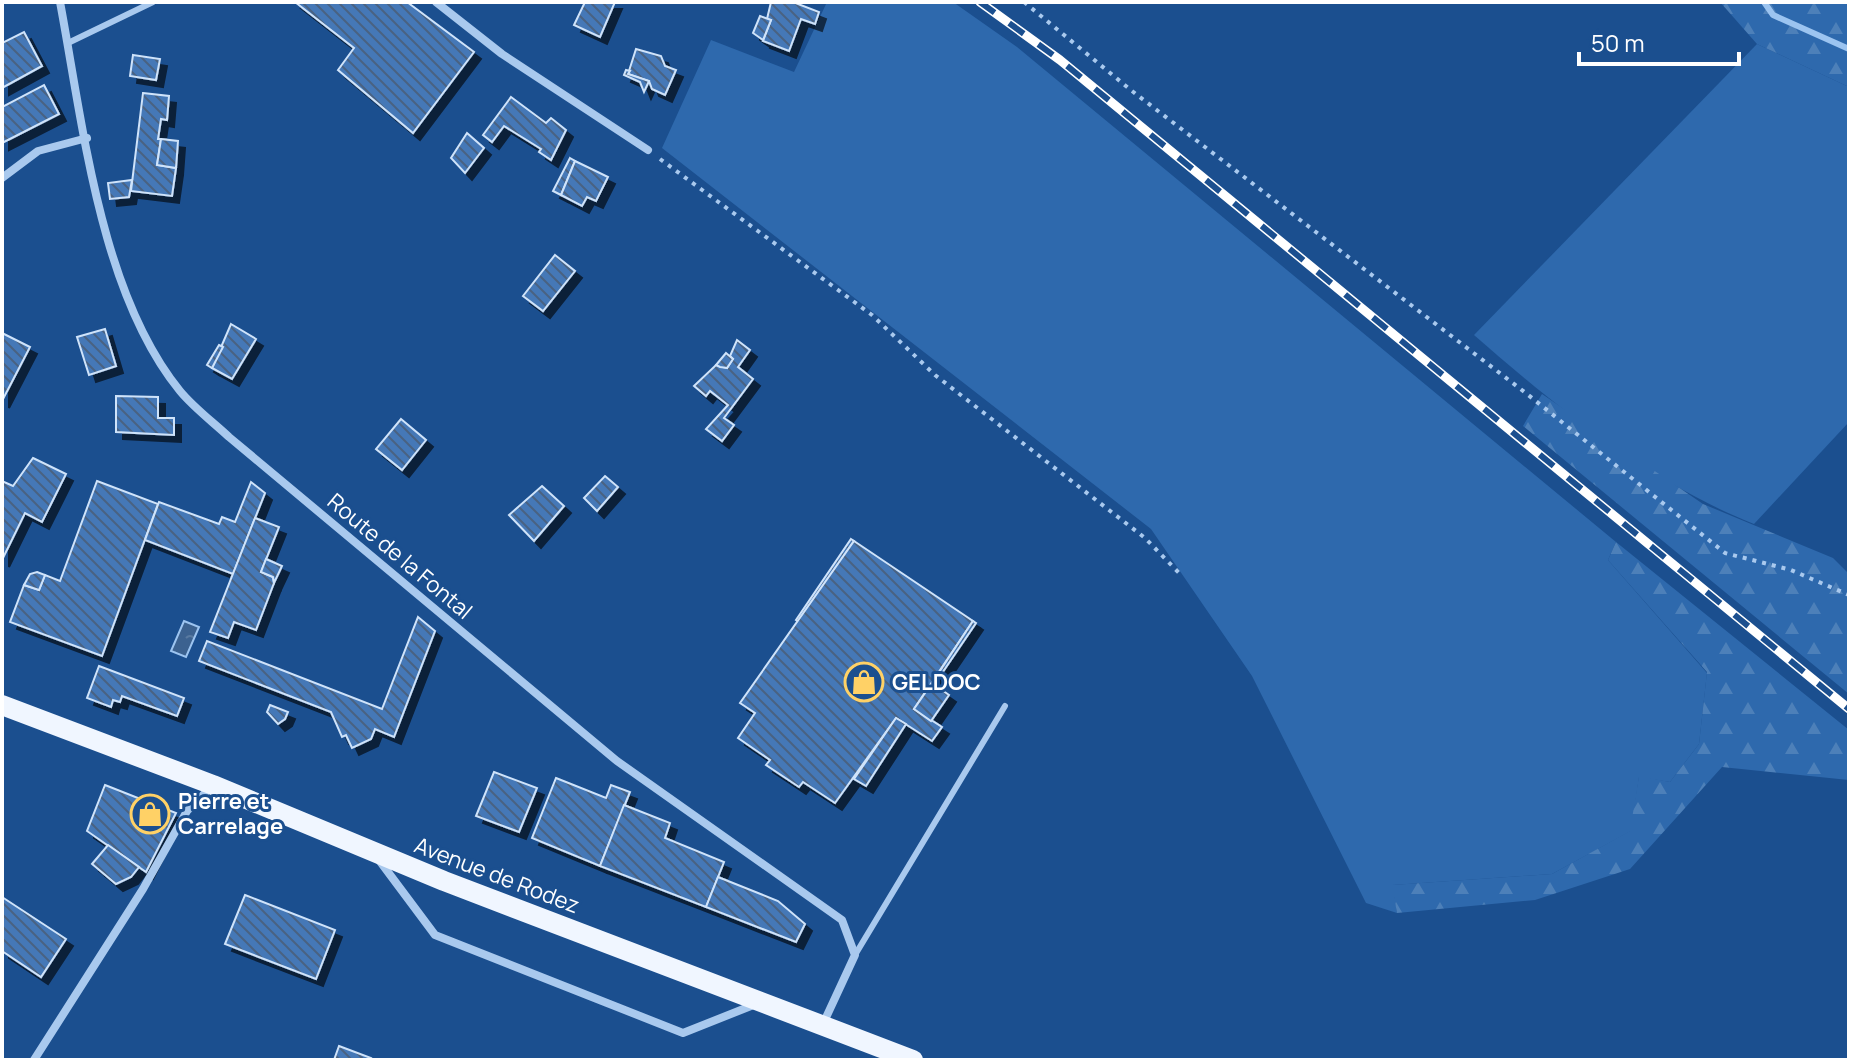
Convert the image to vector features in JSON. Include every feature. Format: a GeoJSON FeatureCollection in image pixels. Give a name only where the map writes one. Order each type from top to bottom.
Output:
{"type":"FeatureCollection","features":[{"type":"Feature","properties":{"kind":"main road","name":"Avenue de Rodez"},"geometry":{"type":"LineString","coordinates":[[2,703],[213,785],[374,853],[913,1060]]}},
{"type":"Feature","properties":{"kind":"street","name":"Route de la Fontal"},"geometry":{"type":"LineString","coordinates":[[60,2],[106,240],[142,331],[180,391],[229,437],[617,761],[842,920],[855,955]]}},
{"type":"Feature","properties":{"kind":"street"},"geometry":{"type":"LineString","coordinates":[[436,2],[502,54],[648,150]]}},
{"type":"Feature","properties":{"kind":"street"},"geometry":{"type":"LineString","coordinates":[[2,178],[38,151],[87,138]]}},
{"type":"Feature","properties":{"kind":"street"},"geometry":{"type":"LineString","coordinates":[[34,1060],[143,889],[187,811],[213,785]]}},
{"type":"Feature","properties":{"kind":"street"},"geometry":{"type":"LineString","coordinates":[[374,853],[435,935],[683,1033],[764,1001]]}},
{"type":"Feature","properties":{"kind":"street"},"geometry":{"type":"LineString","coordinates":[[823,1024],[855,955]]}},
{"type":"Feature","properties":{"kind":"lane"},"geometry":{"type":"LineString","coordinates":[[68,43],[153,2]]}},
{"type":"Feature","properties":{"kind":"lane"},"geometry":{"type":"LineString","coordinates":[[855,955],[1005,706]]}},
{"type":"Feature","properties":{"kind":"path"},"geometry":{"type":"LineString","coordinates":[[1024,2],[1132,91],[1527,394],[1725,553],[1791,570],[1849,595]]}},
{"type":"Feature","properties":{"kind":"path"},"geometry":{"type":"LineString","coordinates":[[648,150],[872,315],[935,375],[1145,538],[1182,576]]}},
{"type":"Feature","properties":{"kind":"green space"},"geometry":{"type":"Polygon","coordinates":[[[827,2],[953,2],[1017,47],[1616,542],[1608,560],[1707,673],[1699,744],[1670,782],[1639,777],[1631,831],[1552,874],[1393,885],[1397,913],[1366,903],[1252,676],[1151,529],[662,148],[711,40],[794,72],[827,2]]]}},
{"type":"Feature","properties":{"kind":"green space"},"geometry":{"type":"Polygon","coordinates":[[[1720,2],[1849,2],[1849,87],[1757,44],[1720,2]]]}},
{"type":"Feature","properties":{"kind":"green space"},"geometry":{"type":"Polygon","coordinates":[[[1757,44],[1849,87],[1849,422],[1754,524],[1679,488],[1606,442],[1474,335],[1757,44]]]}},
{"type":"Feature","properties":{"kind":"green space"},"geometry":{"type":"Polygon","coordinates":[[[1542,394],[1703,504],[1833,558],[1849,574],[1849,694],[1523,426],[1542,394]]]}},
{"type":"Feature","properties":{"kind":"green space"},"geometry":{"type":"Polygon","coordinates":[[[1616,542],[1849,730],[1849,780],[1722,767],[1630,869],[1535,900],[1397,913],[1392,885],[1552,874],[1630,831],[1639,776],[1670,782],[1699,744],[1707,672],[1608,560],[1616,542]]]}},
{"type":"Feature","properties":{"kind":"water"},"geometry":{"type":"Polygon","coordinates":[[[184,621],[199,627],[186,657],[171,651],[184,621]]]}},
{"type":"Feature","properties":{"kind":"building"},"geometry":{"type":"Polygon","coordinates":[[[295,2],[407,2],[474,52],[413,133],[338,70],[354,48],[295,2]]]}},
{"type":"Feature","properties":{"kind":"building"},"geometry":{"type":"Polygon","coordinates":[[[585,2],[615,2],[600,37],[574,25],[585,2]]]}},
{"type":"Feature","properties":{"kind":"building"},"geometry":{"type":"Polygon","coordinates":[[[771,2],[793,2],[819,12],[815,24],[801,19],[789,51],[763,41],[771,20],[767,19],[771,2]]]}},
{"type":"Feature","properties":{"kind":"building"},"geometry":{"type":"Polygon","coordinates":[[[760,16],[771,20],[763,40],[753,33],[760,16]]]}},
{"type":"Feature","properties":{"kind":"building"},"geometry":{"type":"Polygon","coordinates":[[[24,32],[42,66],[2,88],[2,43],[24,32]]]}},
{"type":"Feature","properties":{"kind":"building"},"geometry":{"type":"Polygon","coordinates":[[[636,49],[661,56],[665,66],[676,70],[665,95],[652,89],[649,81],[628,74],[636,49]]]}},
{"type":"Feature","properties":{"kind":"building"},"geometry":{"type":"Polygon","coordinates":[[[133,55],[160,59],[156,80],[130,76],[133,55]]]}},
{"type":"Feature","properties":{"kind":"building"},"geometry":{"type":"Polygon","coordinates":[[[626,70],[630,71],[628,74],[649,81],[644,92],[640,82],[624,75],[626,70]]]}},
{"type":"Feature","properties":{"kind":"building"},"geometry":{"type":"Polygon","coordinates":[[[44,85],[59,114],[2,143],[2,107],[44,85]]]}},
{"type":"Feature","properties":{"kind":"building"},"geometry":{"type":"Polygon","coordinates":[[[143,93],[169,96],[167,120],[161,119],[157,165],[176,168],[172,196],[131,191],[143,93]]]}},
{"type":"Feature","properties":{"kind":"building"},"geometry":{"type":"Polygon","coordinates":[[[511,97],[546,123],[551,118],[566,130],[551,160],[539,152],[541,149],[504,126],[492,142],[483,135],[511,97]]]}},
{"type":"Feature","properties":{"kind":"building"},"geometry":{"type":"Polygon","coordinates":[[[467,133],[484,148],[465,173],[451,158],[467,133]]]}},
{"type":"Feature","properties":{"kind":"building"},"geometry":{"type":"Polygon","coordinates":[[[161,139],[178,141],[176,168],[157,165],[161,139]]]}},
{"type":"Feature","properties":{"kind":"building"},"geometry":{"type":"Polygon","coordinates":[[[570,158],[575,161],[561,195],[553,191],[570,158]]]}},
{"type":"Feature","properties":{"kind":"building"},"geometry":{"type":"Polygon","coordinates":[[[575,161],[608,177],[596,201],[587,197],[582,206],[561,195],[575,161]]]}},
{"type":"Feature","properties":{"kind":"building"},"geometry":{"type":"Polygon","coordinates":[[[132,180],[129,197],[110,199],[108,183],[132,180]]]}},
{"type":"Feature","properties":{"kind":"building"},"geometry":{"type":"Polygon","coordinates":[[[555,255],[575,271],[543,311],[523,296],[555,255]]]}},
{"type":"Feature","properties":{"kind":"building"},"geometry":{"type":"Polygon","coordinates":[[[231,324],[256,339],[232,379],[212,368],[231,324]]]}},
{"type":"Feature","properties":{"kind":"building"},"geometry":{"type":"Polygon","coordinates":[[[105,329],[116,366],[89,375],[77,337],[105,329]]]}},
{"type":"Feature","properties":{"kind":"building"},"geometry":{"type":"Polygon","coordinates":[[[2,333],[30,347],[2,401],[2,333]]]}},
{"type":"Feature","properties":{"kind":"building"},"geometry":{"type":"Polygon","coordinates":[[[737,340],[750,350],[738,367],[753,379],[724,418],[734,425],[722,441],[706,429],[728,405],[710,391],[706,396],[694,386],[716,365],[727,368],[733,359],[730,356],[737,340]]]}},
{"type":"Feature","properties":{"kind":"building"},"geometry":{"type":"Polygon","coordinates":[[[219,345],[223,347],[212,368],[207,365],[219,345]]]}},
{"type":"Feature","properties":{"kind":"building"},"geometry":{"type":"Polygon","coordinates":[[[726,353],[733,359],[727,368],[716,365],[726,353]]]}},
{"type":"Feature","properties":{"kind":"building"},"geometry":{"type":"Polygon","coordinates":[[[116,396],[158,397],[158,418],[174,418],[174,435],[116,432],[116,396]]]}},
{"type":"Feature","properties":{"kind":"building"},"geometry":{"type":"Polygon","coordinates":[[[401,419],[426,440],[402,470],[376,449],[401,419]]]}},
{"type":"Feature","properties":{"kind":"building"},"geometry":{"type":"Polygon","coordinates":[[[33,458],[66,474],[42,522],[25,513],[2,560],[2,481],[13,486],[33,458]]]}},
{"type":"Feature","properties":{"kind":"building"},"geometry":{"type":"Polygon","coordinates":[[[605,476],[618,487],[597,511],[584,498],[605,476]]]}},
{"type":"Feature","properties":{"kind":"building"},"geometry":{"type":"Polygon","coordinates":[[[97,481],[158,504],[102,656],[10,622],[24,585],[39,590],[45,575],[60,581],[97,481]]]}},
{"type":"Feature","properties":{"kind":"building"},"geometry":{"type":"Polygon","coordinates":[[[251,482],[265,493],[233,574],[145,540],[159,502],[219,524],[222,517],[235,522],[251,482]]]}},
{"type":"Feature","properties":{"kind":"building"},"geometry":{"type":"Polygon","coordinates":[[[542,486],[564,506],[534,541],[509,515],[542,486]]]}},
{"type":"Feature","properties":{"kind":"building"},"geometry":{"type":"Polygon","coordinates":[[[255,518],[279,527],[261,572],[273,577],[274,583],[256,630],[234,622],[228,638],[210,632],[255,518]]]}},
{"type":"Feature","properties":{"kind":"building"},"geometry":{"type":"Polygon","coordinates":[[[851,539],[854,541],[799,622],[796,620],[851,539]]]}},
{"type":"Feature","properties":{"kind":"building"},"geometry":{"type":"Polygon","coordinates":[[[854,541],[973,621],[914,709],[942,727],[932,741],[896,718],[835,803],[803,782],[799,787],[766,765],[770,760],[738,738],[755,713],[740,703],[854,541]]]}},
{"type":"Feature","properties":{"kind":"building"},"geometry":{"type":"Polygon","coordinates":[[[266,559],[282,566],[274,583],[273,577],[261,572],[266,559]]]}},
{"type":"Feature","properties":{"kind":"building"},"geometry":{"type":"Polygon","coordinates":[[[37,572],[45,575],[39,590],[24,585],[30,574],[37,572]]]}},
{"type":"Feature","properties":{"kind":"building"},"geometry":{"type":"Polygon","coordinates":[[[418,617],[435,631],[394,737],[375,729],[371,739],[352,748],[346,735],[342,737],[331,712],[199,661],[207,641],[382,709],[418,617]]]}},
{"type":"Feature","properties":{"kind":"building"},"geometry":{"type":"Polygon","coordinates":[[[973,621],[976,623],[934,685],[932,683],[973,621]]]}},
{"type":"Feature","properties":{"kind":"building"},"geometry":{"type":"Polygon","coordinates":[[[99,666],[184,698],[177,716],[122,696],[120,702],[113,700],[111,707],[87,698],[99,666]]]}},
{"type":"Feature","properties":{"kind":"building"},"geometry":{"type":"Polygon","coordinates":[[[932,683],[949,695],[931,721],[914,709],[932,683]]]}},
{"type":"Feature","properties":{"kind":"building"},"geometry":{"type":"Polygon","coordinates":[[[270,705],[288,712],[278,724],[267,712],[270,705]]]}},
{"type":"Feature","properties":{"kind":"building"},"geometry":{"type":"Polygon","coordinates":[[[896,718],[906,724],[866,786],[854,779],[896,718]]]}},
{"type":"Feature","properties":{"kind":"building"},"geometry":{"type":"Polygon","coordinates":[[[494,772],[537,788],[519,832],[476,816],[494,772]]]}},
{"type":"Feature","properties":{"kind":"building"},"geometry":{"type":"Polygon","coordinates":[[[556,778],[606,798],[611,785],[630,792],[600,866],[532,838],[556,778]]]}},
{"type":"Feature","properties":{"kind":"building"},"geometry":{"type":"Polygon","coordinates":[[[105,785],[176,813],[146,872],[87,831],[105,785]]]}},
{"type":"Feature","properties":{"kind":"building"},"geometry":{"type":"Polygon","coordinates":[[[624,805],[670,823],[665,838],[724,862],[706,907],[600,866],[624,805]]]}},
{"type":"Feature","properties":{"kind":"building"},"geometry":{"type":"Polygon","coordinates":[[[108,845],[139,867],[131,877],[116,884],[92,864],[108,845]]]}},
{"type":"Feature","properties":{"kind":"building"},"geometry":{"type":"Polygon","coordinates":[[[718,877],[778,901],[805,924],[796,942],[706,907],[718,877]]]}},
{"type":"Feature","properties":{"kind":"building"},"geometry":{"type":"Polygon","coordinates":[[[245,895],[335,930],[316,979],[225,944],[245,895]]]}},
{"type":"Feature","properties":{"kind":"building"},"geometry":{"type":"Polygon","coordinates":[[[2,897],[66,939],[41,977],[2,951],[2,897]]]}},
{"type":"Feature","properties":{"kind":"building"},"geometry":{"type":"Polygon","coordinates":[[[339,1046],[371,1058],[334,1060],[339,1046]]]}},
{"type":"Feature","properties":{"kind":"waterway"},"geometry":{"type":"LineString","coordinates":[[1764,2],[1773,15],[1849,49]]}},
{"type":"Feature","properties":{"kind":"railway"},"geometry":{"type":"LineString","coordinates":[[980,2],[1060,60],[1849,709]]}},
{"type":"Feature","properties":{"kind":"place","name":"GELDOC"},"geometry":{"type":"Point","coordinates":[864,682]}},
{"type":"Feature","properties":{"kind":"place","name":"Pierre et Carrelage"},"geometry":{"type":"Point","coordinates":[150,814]}}]}
